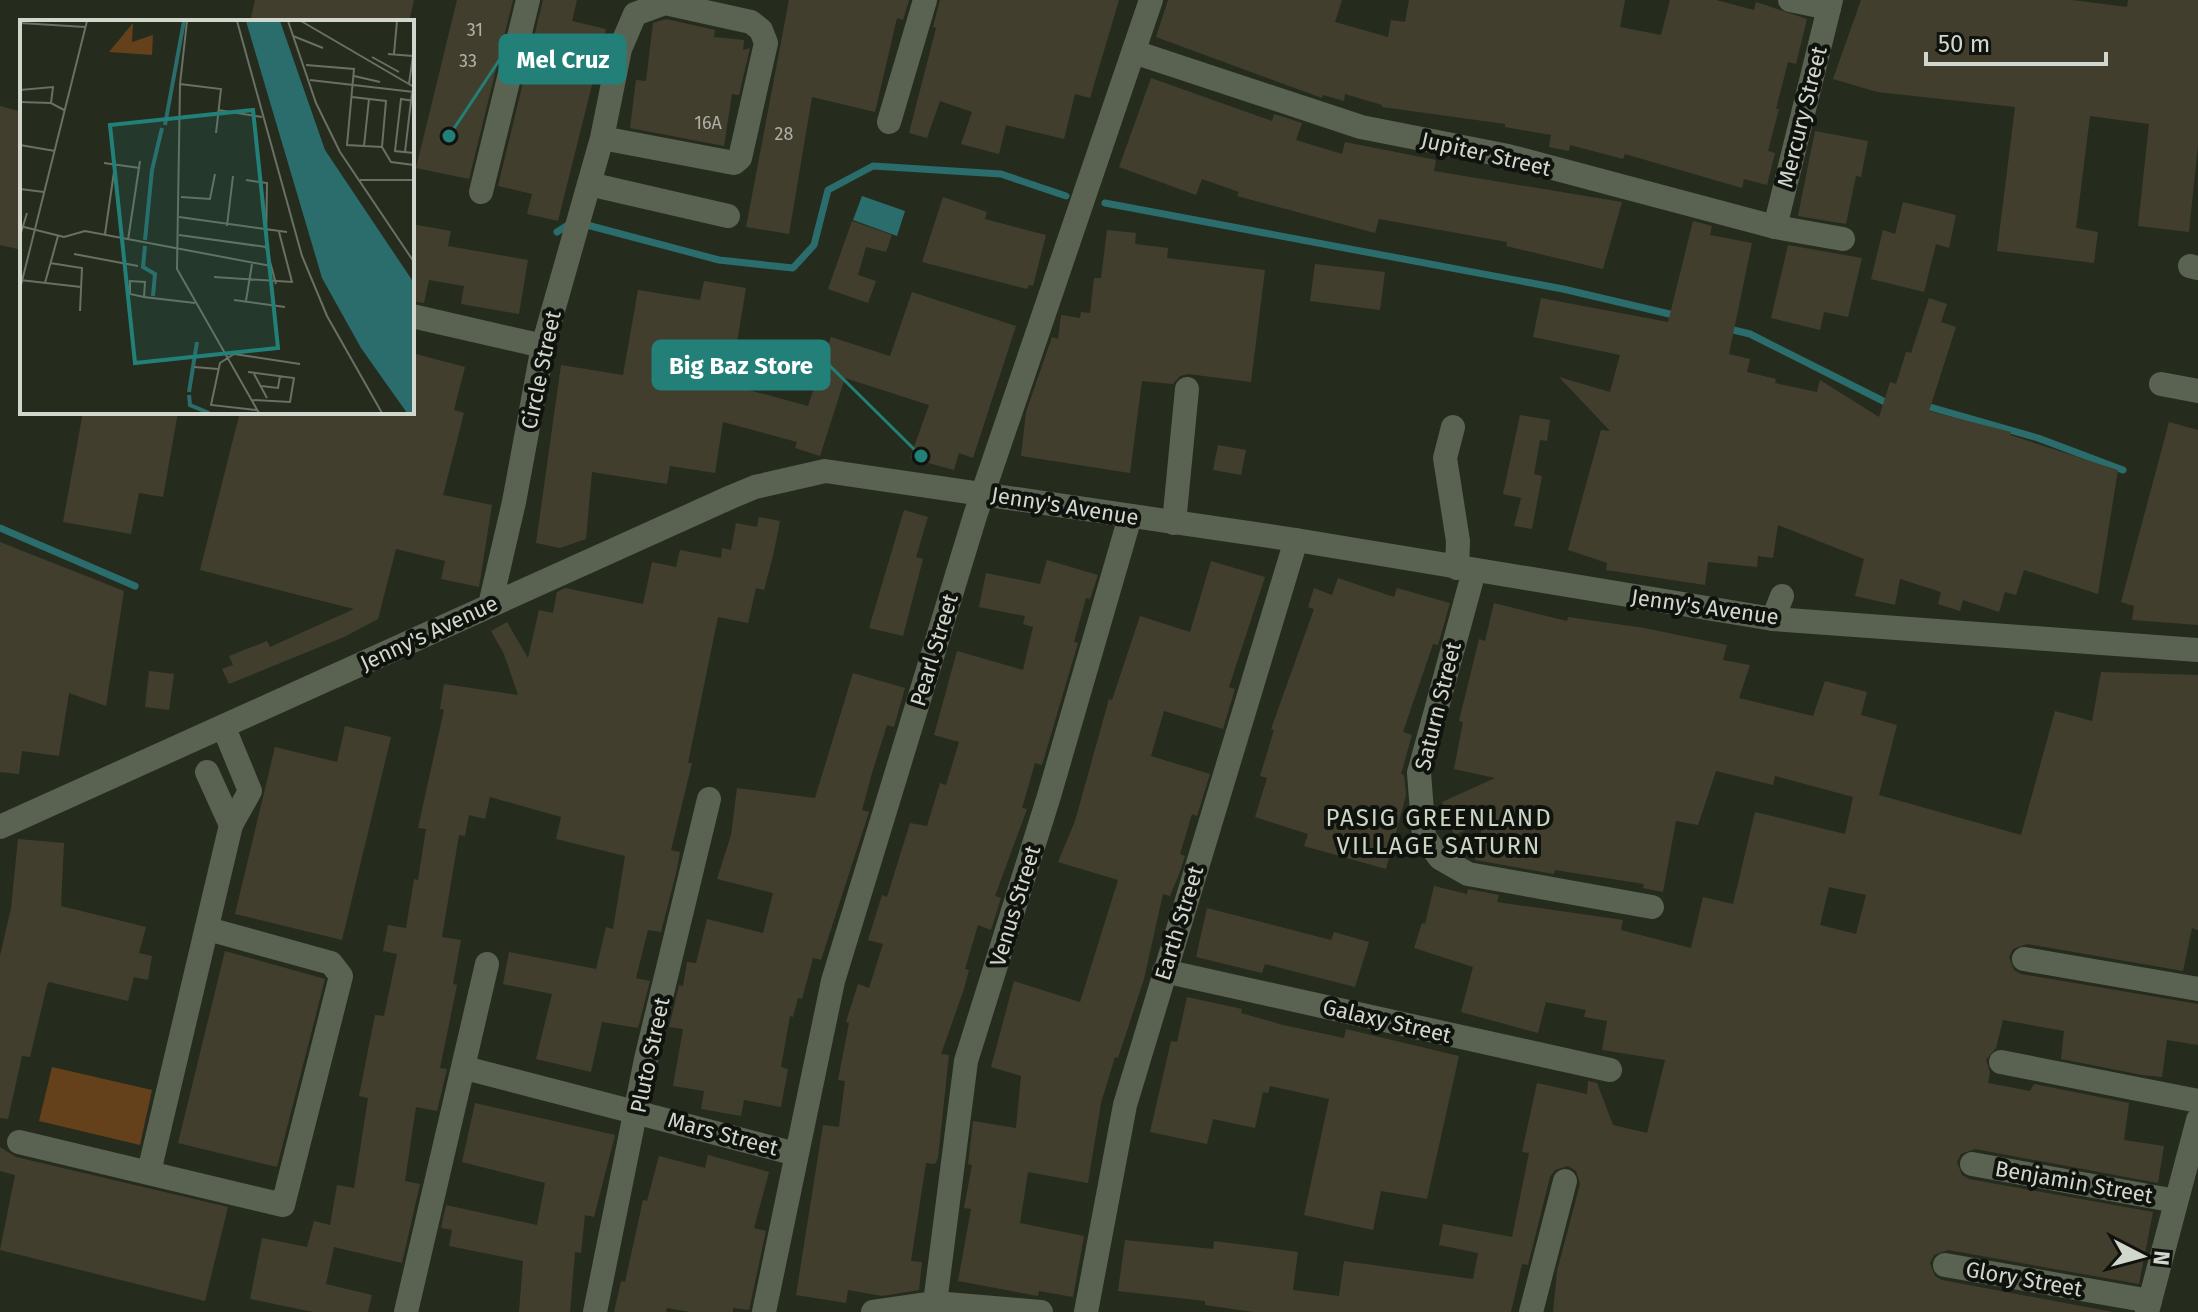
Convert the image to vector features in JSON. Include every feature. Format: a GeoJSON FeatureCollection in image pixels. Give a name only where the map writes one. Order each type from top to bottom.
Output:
{"type":"FeatureCollection","features":[{"type":"Feature","properties":{"kind":"street"},"geometry":{"type":"LineString","coordinates":[[481,192],[528,0]]}},
{"type":"Feature","properties":{"kind":"street"},"geometry":{"type":"LineString","coordinates":[[889,122],[925,0]]}},
{"type":"Feature","properties":{"kind":"street","name":"Pearl Street"},"geometry":{"type":"LineString","coordinates":[[764,1312],[833,981],[983,492],[1151,0]]}},
{"type":"Feature","properties":{"kind":"street","name":"Mercury Street"},"geometry":{"type":"LineString","coordinates":[[1775,227],[1830,4],[1790,0]]}},
{"type":"Feature","properties":{"kind":"street","name":"Circle Street"},"geometry":{"type":"LineString","coordinates":[[490,605],[514,502],[543,346],[602,138],[620,49],[635,14],[665,3],[751,22],[761,30],[766,43],[740,158],[734,163],[602,138]]}},
{"type":"Feature","properties":{"kind":"street","name":"Jupiter Street"},"geometry":{"type":"LineString","coordinates":[[1134,52],[1361,127],[1508,156],[1775,227],[1843,239]]}},
{"type":"Feature","properties":{"kind":"street"},"geometry":{"type":"LineString","coordinates":[[589,184],[728,216]]}},
{"type":"Feature","properties":{"kind":"street"},"geometry":{"type":"LineString","coordinates":[[414,316],[543,346]]}},
{"type":"Feature","properties":{"kind":"street"},"geometry":{"type":"LineString","coordinates":[[2161,384],[2198,391]]}},
{"type":"Feature","properties":{"kind":"street"},"geometry":{"type":"LineString","coordinates":[[1174,523],[1187,389]]}},
{"type":"Feature","properties":{"kind":"street","name":"Saturn Street"},"geometry":{"type":"LineString","coordinates":[[1453,427],[1445,458],[1458,541],[1466,570],[1419,773],[1424,837],[1440,858],[1468,874],[1652,907]]}},
{"type":"Feature","properties":{"kind":"street","name":"Jenny's Avenue"},"geometry":{"type":"LineString","coordinates":[[0,827],[731,497],[825,471],[1296,540],[1466,570],[1778,607],[2198,650]]}},
{"type":"Feature","properties":{"kind":"street","name":"Venus Street"},"geometry":{"type":"LineString","coordinates":[[935,1303],[966,1061],[1054,782],[1130,517]]}},
{"type":"Feature","properties":{"kind":"street","name":"Earth Street"},"geometry":{"type":"LineString","coordinates":[[1086,1312],[1125,1105],[1296,540]]}},
{"type":"Feature","properties":{"kind":"street"},"geometry":{"type":"LineString","coordinates":[[149,1172],[231,825],[250,791],[224,728]]}},
{"type":"Feature","properties":{"kind":"street"},"geometry":{"type":"LineString","coordinates":[[207,772],[231,825]]}},
{"type":"Feature","properties":{"kind":"street","name":"Pluto Street"},"geometry":{"type":"LineString","coordinates":[[595,1312],[646,1059],[709,799]]}},
{"type":"Feature","properties":{"kind":"street"},"geometry":{"type":"LineString","coordinates":[[19,1142],[283,1205],[341,976],[331,963],[208,929]]}},
{"type":"Feature","properties":{"kind":"street"},"geometry":{"type":"LineString","coordinates":[[2024,959],[2198,989]]}},
{"type":"Feature","properties":{"kind":"street"},"geometry":{"type":"LineString","coordinates":[[406,1312],[487,964]]}},
{"type":"Feature","properties":{"kind":"street","name":"Galaxy Street"},"geometry":{"type":"LineString","coordinates":[[1164,971],[1610,1070]]}},
{"type":"Feature","properties":{"kind":"street"},"geometry":{"type":"LineString","coordinates":[[2001,1062],[2198,1101]]}},
{"type":"Feature","properties":{"kind":"street","name":"Mars Street"},"geometry":{"type":"LineString","coordinates":[[465,1068],[638,1110],[796,1154]]}},
{"type":"Feature","properties":{"kind":"street"},"geometry":{"type":"LineString","coordinates":[[2148,1307],[2198,1120]]}},
{"type":"Feature","properties":{"kind":"street","name":"Benjamin Street"},"geometry":{"type":"LineString","coordinates":[[1972,1164],[2176,1201]]}},
{"type":"Feature","properties":{"kind":"street"},"geometry":{"type":"LineString","coordinates":[[1531,1312],[1565,1181]]}},
{"type":"Feature","properties":{"kind":"street","name":"Glory Street"},"geometry":{"type":"LineString","coordinates":[[1945,1265],[2148,1307]]}},
{"type":"Feature","properties":{"kind":"street"},"geometry":{"type":"LineString","coordinates":[[873,1312],[935,1303],[1041,1312]]}},
{"type":"Feature","properties":{"kind":"shaded area"},"geometry":{"type":"Polygon","coordinates":[[[52,1067],[152,1090],[140,1145],[39,1121],[52,1067]]]}},
{"type":"Feature","properties":{"kind":"water"},"geometry":{"type":"Polygon","coordinates":[[[862,196],[905,211],[897,236],[853,220],[862,196]]]}},
{"type":"Feature","properties":{"kind":"building"},"geometry":{"type":"Polygon","coordinates":[[[255,0],[414,0],[409,20],[250,20],[255,0]]]}},
{"type":"Feature","properties":{"kind":"building"},"geometry":{"type":"Polygon","coordinates":[[[457,0],[513,0],[469,179],[416,168],[457,0]]]}},
{"type":"Feature","properties":{"kind":"building"},"geometry":{"type":"Polygon","coordinates":[[[543,0],[577,0],[572,21],[606,29],[558,221],[527,214],[532,194],[498,186],[543,0]]]}},
{"type":"Feature","properties":{"kind":"building"},"geometry":{"type":"Polygon","coordinates":[[[789,0],[909,0],[903,20],[897,18],[875,112],[812,97],[789,234],[746,227],[789,0]]]}},
{"type":"Feature","properties":{"kind":"building"},"geometry":{"type":"Polygon","coordinates":[[[940,0],[1119,0],[1090,98],[1075,94],[1064,139],[1006,125],[999,154],[961,144],[972,112],[940,101],[927,138],[909,133],[936,28],[933,27],[940,0]]]}},
{"type":"Feature","properties":{"kind":"building"},"geometry":{"type":"Polygon","coordinates":[[[1168,0],[1342,0],[1335,22],[1388,37],[1391,20],[1405,22],[1409,0],[1625,0],[1620,27],[1661,35],[1670,0],[1716,0],[1754,10],[1756,2],[1807,19],[1796,64],[1788,62],[1776,109],[1779,109],[1768,151],[1775,153],[1767,185],[1744,179],[1742,188],[1625,154],[1623,159],[1570,145],[1569,151],[1549,147],[1551,135],[1505,127],[1505,124],[1382,107],[1345,94],[1344,101],[1323,95],[1322,98],[1156,37],[1168,0]]]}},
{"type":"Feature","properties":{"kind":"building"},"geometry":{"type":"Polygon","coordinates":[[[1861,0],[2072,0],[2127,7],[2128,0],[2198,0],[2198,145],[2189,232],[2138,226],[2149,124],[2090,116],[2076,228],[2098,232],[2094,263],[1997,251],[2015,107],[1877,92],[1833,79],[1861,0]]]}},
{"type":"Feature","properties":{"kind":"building"},"geometry":{"type":"Polygon","coordinates":[[[666,19],[715,30],[714,37],[744,40],[743,50],[750,48],[739,95],[732,94],[724,146],[630,128],[636,80],[646,81],[653,23],[666,19]]]}},
{"type":"Feature","properties":{"kind":"building"},"geometry":{"type":"Polygon","coordinates":[[[1151,78],[1272,121],[1274,114],[1302,123],[1296,140],[1342,154],[1345,142],[1436,160],[1434,171],[1622,202],[1603,269],[1506,246],[1507,242],[1379,219],[1375,233],[1237,196],[1239,192],[1202,179],[1196,195],[1119,167],[1151,78]]]}},
{"type":"Feature","properties":{"kind":"building"},"geometry":{"type":"Polygon","coordinates":[[[0,106],[20,111],[20,250],[0,245],[0,106]]]}},
{"type":"Feature","properties":{"kind":"building"},"geometry":{"type":"Polygon","coordinates":[[[1815,131],[1868,141],[1861,177],[1856,176],[1846,224],[1798,216],[1815,131]]]}},
{"type":"Feature","properties":{"kind":"building"},"geometry":{"type":"Polygon","coordinates":[[[943,197],[987,212],[985,219],[1046,235],[1033,286],[1029,285],[1027,289],[922,262],[943,197]]]}},
{"type":"Feature","properties":{"kind":"building"},"geometry":{"type":"Polygon","coordinates":[[[1903,202],[1956,215],[1949,248],[1936,244],[1924,292],[1871,279],[1883,230],[1895,234],[1903,202]]]}},
{"type":"Feature","properties":{"kind":"building"},"geometry":{"type":"Polygon","coordinates":[[[852,221],[892,235],[886,252],[866,247],[858,275],[876,281],[868,303],[828,289],[852,221]]]}},
{"type":"Feature","properties":{"kind":"building"},"geometry":{"type":"Polygon","coordinates":[[[1693,221],[1712,226],[1710,235],[1752,243],[1729,354],[1750,359],[1747,372],[1776,379],[1775,383],[1817,392],[1820,380],[1879,417],[1890,382],[1896,384],[1906,352],[1911,353],[1929,298],[1947,304],[1941,322],[1956,327],[1929,411],[2011,432],[2010,435],[2118,470],[2098,594],[2024,570],[2016,595],[2005,592],[1999,612],[1963,600],[1960,611],[1938,604],[1941,592],[1900,579],[1895,605],[1855,596],[1864,559],[1778,525],[1773,558],[1758,556],[1757,567],[1708,562],[1705,585],[1606,570],[1607,563],[1568,550],[1601,430],[1610,431],[1559,377],[1610,392],[1620,355],[1533,337],[1541,298],[1668,322],[1693,221]]]}},
{"type":"Feature","properties":{"kind":"building"},"geometry":{"type":"Polygon","coordinates":[[[414,224],[451,231],[448,246],[528,260],[519,314],[461,304],[464,286],[429,280],[424,303],[414,301],[414,224]]]}},
{"type":"Feature","properties":{"kind":"building"},"geometry":{"type":"Polygon","coordinates":[[[1107,230],[1136,233],[1135,244],[1168,248],[1167,258],[1265,270],[1251,382],[1188,374],[1180,376],[1173,384],[1142,381],[1130,473],[1021,456],[1026,412],[1052,337],[1058,339],[1061,315],[1080,318],[1081,312],[1090,313],[1094,278],[1101,278],[1107,230]]]}},
{"type":"Feature","properties":{"kind":"building"},"geometry":{"type":"Polygon","coordinates":[[[1788,245],[1862,258],[1848,317],[1824,312],[1820,330],[1771,318],[1788,245]]]}},
{"type":"Feature","properties":{"kind":"building"},"geometry":{"type":"Polygon","coordinates":[[[1315,264],[1385,272],[1380,310],[1310,301],[1315,264]]]}},
{"type":"Feature","properties":{"kind":"building"},"geometry":{"type":"Polygon","coordinates":[[[704,281],[746,288],[730,385],[808,406],[831,337],[890,356],[912,292],[1016,326],[973,458],[959,453],[954,470],[910,458],[929,405],[845,378],[820,456],[795,448],[797,442],[723,422],[715,473],[670,466],[667,484],[592,472],[586,539],[560,548],[536,543],[561,365],[623,375],[638,290],[700,300],[704,281]]]}},
{"type":"Feature","properties":{"kind":"building"},"geometry":{"type":"Polygon","coordinates":[[[414,354],[465,367],[454,410],[464,413],[443,495],[492,505],[479,587],[441,579],[445,561],[396,549],[378,619],[344,637],[229,684],[222,669],[233,665],[229,656],[267,641],[270,647],[354,609],[200,570],[239,414],[414,414],[414,354]]]}},
{"type":"Feature","properties":{"kind":"building"},"geometry":{"type":"Polygon","coordinates":[[[83,414],[178,414],[163,497],[139,493],[131,534],[63,522],[83,414]]]}},
{"type":"Feature","properties":{"kind":"building"},"geometry":{"type":"Polygon","coordinates":[[[1520,415],[1550,420],[1547,441],[1540,440],[1534,474],[1542,476],[1532,529],[1514,526],[1521,498],[1503,494],[1520,415]]]}},
{"type":"Feature","properties":{"kind":"building"},"geometry":{"type":"Polygon","coordinates":[[[2169,422],[2198,430],[2198,625],[2132,620],[2134,606],[2121,602],[2169,422]]]}},
{"type":"Feature","properties":{"kind":"building"},"geometry":{"type":"Polygon","coordinates":[[[1218,445],[1246,450],[1241,475],[1213,470],[1218,445]]]}},
{"type":"Feature","properties":{"kind":"building"},"geometry":{"type":"Polygon","coordinates":[[[904,510],[928,517],[916,557],[923,559],[903,636],[869,628],[904,510]]]}},
{"type":"Feature","properties":{"kind":"building"},"geometry":{"type":"Polygon","coordinates":[[[759,517],[780,521],[773,556],[764,590],[756,588],[748,623],[718,617],[688,763],[692,763],[671,850],[680,852],[677,869],[661,932],[648,930],[636,978],[650,981],[638,1028],[602,1022],[591,1072],[536,1059],[552,994],[503,984],[509,952],[596,969],[606,927],[613,929],[625,856],[556,839],[561,817],[490,797],[485,819],[469,815],[465,836],[459,835],[442,937],[461,940],[453,984],[457,985],[440,1068],[447,1069],[437,1111],[416,1107],[405,1181],[420,1184],[402,1263],[334,1247],[326,1284],[372,1295],[368,1312],[313,1312],[250,1299],[262,1238],[307,1247],[314,1221],[330,1225],[337,1185],[354,1188],[368,1098],[359,1096],[375,1015],[384,1016],[397,954],[383,951],[388,925],[406,928],[414,879],[418,880],[426,829],[418,828],[444,710],[440,709],[444,684],[518,695],[504,654],[491,631],[507,622],[528,658],[539,610],[553,613],[557,592],[565,588],[643,604],[652,562],[676,567],[680,550],[721,558],[722,548],[731,550],[736,523],[757,527],[759,517]]]}},
{"type":"Feature","properties":{"kind":"building"},"geometry":{"type":"Polygon","coordinates":[[[0,542],[124,591],[106,706],[69,693],[59,756],[22,751],[19,774],[0,772],[0,542]]]}},
{"type":"Feature","properties":{"kind":"building"},"geometry":{"type":"Polygon","coordinates":[[[1047,560],[1098,575],[1090,599],[1086,598],[1074,642],[1078,643],[1042,765],[1035,763],[1022,808],[1027,809],[995,896],[1001,898],[991,930],[978,925],[965,969],[969,970],[964,989],[941,1054],[949,1055],[938,1158],[935,1164],[926,1163],[911,1261],[922,1262],[919,1290],[882,1296],[848,1290],[846,1303],[796,1295],[823,1125],[839,1127],[845,1081],[838,1080],[849,1023],[846,1022],[858,984],[869,988],[883,944],[868,940],[882,895],[887,897],[910,823],[927,826],[940,783],[946,785],[959,742],[934,735],[957,651],[1023,670],[1033,627],[1023,624],[1025,616],[979,607],[986,573],[1040,584],[1047,560]]]}},
{"type":"Feature","properties":{"kind":"building"},"geometry":{"type":"Polygon","coordinates":[[[1211,561],[1265,577],[1229,687],[1235,689],[1223,729],[1164,711],[1151,756],[1210,774],[1197,816],[1192,814],[1180,854],[1185,856],[1179,874],[1170,896],[1163,894],[1144,979],[1101,1103],[1088,1183],[1028,1172],[1020,1223],[1084,1236],[1073,1297],[1039,1291],[1038,1296],[958,1281],[971,1209],[964,1208],[972,1165],[968,1164],[973,1121],[1016,1128],[1021,1076],[991,1067],[1014,981],[1080,1002],[1118,880],[1058,862],[1075,821],[1109,699],[1112,700],[1140,616],[1190,632],[1211,561]]]}},
{"type":"Feature","properties":{"kind":"building"},"geometry":{"type":"Polygon","coordinates":[[[1338,578],[1394,597],[1397,588],[1450,603],[1438,645],[1433,644],[1403,732],[1412,735],[1401,774],[1404,775],[1406,795],[1386,869],[1304,846],[1308,834],[1255,817],[1267,778],[1260,776],[1274,730],[1271,729],[1314,609],[1308,607],[1314,588],[1332,595],[1338,578]]]}},
{"type":"Feature","properties":{"kind":"building"},"geometry":{"type":"Polygon","coordinates":[[[1494,603],[1567,621],[1568,617],[1644,628],[1727,645],[1723,660],[1750,665],[1739,698],[1813,716],[1825,681],[1867,692],[1861,715],[1897,725],[1879,795],[2021,835],[2055,711],[2092,721],[2101,672],[2198,675],[2198,930],[2192,928],[2183,971],[2027,944],[2013,949],[2009,957],[2014,970],[2021,974],[2198,1004],[2198,1045],[2167,1040],[2162,1077],[2142,1075],[2061,1059],[2064,1031],[2003,1020],[1996,1048],[1986,1060],[1990,1072],[1988,1083],[2030,1091],[2034,1084],[2129,1103],[2124,1140],[2164,1146],[2158,1183],[1975,1149],[1961,1154],[1957,1162],[1962,1175],[1969,1179],[2153,1212],[2139,1284],[1948,1250],[1934,1255],[1930,1263],[1935,1276],[1942,1280],[2113,1312],[1553,1312],[1557,1271],[1580,1184],[1576,1171],[1568,1166],[1555,1170],[1550,1177],[1528,1265],[1522,1264],[1511,1312],[1253,1312],[1205,1305],[1205,1301],[1118,1291],[1125,1240],[1213,1249],[1214,1241],[1298,1252],[1293,1290],[1339,1296],[1344,1261],[1473,1279],[1478,1253],[1439,1245],[1443,1224],[1512,1237],[1529,1153],[1522,1152],[1537,1083],[1587,1094],[1588,1081],[1597,1083],[1613,1125],[1647,1133],[1665,1060],[1602,1050],[1607,1021],[1584,1017],[1586,1010],[1546,1002],[1538,1033],[1461,1012],[1473,967],[1414,948],[1422,923],[1425,924],[1434,886],[1467,894],[1468,889],[1499,895],[1497,902],[1623,920],[1621,930],[1691,948],[1703,897],[1733,904],[1755,812],[1845,834],[1853,797],[1775,776],[1773,785],[1716,771],[1698,825],[1676,821],[1663,892],[1643,888],[1644,884],[1555,870],[1554,874],[1475,860],[1483,823],[1454,835],[1442,802],[1495,778],[1454,769],[1463,722],[1459,721],[1479,639],[1485,641],[1494,603]],[[1829,887],[1820,925],[1856,934],[1866,895],[1829,887]]]}},
{"type":"Feature","properties":{"kind":"building"},"geometry":{"type":"Polygon","coordinates":[[[149,671],[174,674],[169,710],[145,707],[149,671]]]}},
{"type":"Feature","properties":{"kind":"building"},"geometry":{"type":"Polygon","coordinates":[[[853,673],[905,688],[894,727],[887,725],[872,773],[862,810],[869,812],[821,960],[813,958],[802,999],[798,998],[793,1017],[790,1016],[781,1067],[788,1069],[781,1107],[744,1100],[741,1116],[701,1109],[704,1091],[673,1086],[683,1029],[669,1027],[679,985],[683,986],[687,962],[696,963],[707,919],[763,933],[773,893],[717,879],[731,835],[737,788],[815,798],[853,673]]]}},
{"type":"Feature","properties":{"kind":"building"},"geometry":{"type":"Polygon","coordinates":[[[345,726],[391,737],[342,940],[235,914],[275,747],[337,762],[345,726]]]}},
{"type":"Feature","properties":{"kind":"building"},"geometry":{"type":"Polygon","coordinates":[[[18,839],[64,843],[61,906],[146,927],[139,953],[152,956],[148,980],[134,977],[128,1001],[49,982],[30,1057],[22,1056],[8,1119],[0,1118],[0,956],[11,908],[18,839]]]}},
{"type":"Feature","properties":{"kind":"building"},"geometry":{"type":"Polygon","coordinates":[[[1207,908],[1331,940],[1334,932],[1369,942],[1355,987],[1265,964],[1262,973],[1196,957],[1207,908]]]}},
{"type":"Feature","properties":{"kind":"building"},"geometry":{"type":"Polygon","coordinates":[[[225,951],[325,979],[277,1167],[178,1143],[225,951]]]}},
{"type":"Feature","properties":{"kind":"building"},"geometry":{"type":"Polygon","coordinates":[[[1187,997],[1242,1009],[1241,1013],[1283,1025],[1344,1038],[1346,1029],[1459,1056],[1427,1199],[1381,1191],[1373,1230],[1304,1215],[1329,1099],[1270,1086],[1268,1093],[1263,1092],[1255,1128],[1213,1119],[1207,1144],[1150,1132],[1171,1041],[1177,1042],[1187,997]]]}},
{"type":"Feature","properties":{"kind":"building"},"geometry":{"type":"Polygon","coordinates":[[[475,1103],[615,1135],[594,1217],[585,1215],[581,1253],[575,1252],[570,1312],[519,1312],[523,1261],[449,1246],[452,1230],[441,1228],[446,1205],[537,1225],[545,1183],[462,1162],[475,1103]]]}},
{"type":"Feature","properties":{"kind":"building"},"geometry":{"type":"Polygon","coordinates":[[[0,1147],[16,1157],[228,1207],[205,1301],[0,1250],[15,1175],[0,1171],[0,1147]]]}},
{"type":"Feature","properties":{"kind":"building"},"geometry":{"type":"Polygon","coordinates":[[[708,1155],[769,1172],[754,1228],[766,1231],[749,1310],[733,1308],[733,1312],[690,1312],[667,1308],[666,1312],[614,1312],[621,1281],[625,1282],[643,1200],[647,1201],[659,1156],[705,1168],[708,1155]]]}},
{"type":"Feature","properties":{"kind":"waterway"},"geometry":{"type":"LineString","coordinates":[[587,225],[719,260],[793,268],[814,245],[828,190],[873,166],[1001,174],[1066,196]]}},
{"type":"Feature","properties":{"kind":"waterway"},"geometry":{"type":"LineString","coordinates":[[1105,203],[1563,289],[1678,316]]}},
{"type":"Feature","properties":{"kind":"waterway"},"geometry":{"type":"LineString","coordinates":[[557,232],[571,223]]}},
{"type":"Feature","properties":{"kind":"waterway"},"geometry":{"type":"LineString","coordinates":[[1725,328],[1750,334],[1891,405]]}},
{"type":"Feature","properties":{"kind":"waterway"},"geometry":{"type":"LineString","coordinates":[[1923,405],[2038,438],[2123,470]]}},
{"type":"Feature","properties":{"kind":"waterway"},"geometry":{"type":"LineString","coordinates":[[0,528],[135,586]]}},
{"type":"Feature","properties":{"kind":"place","name":"Mel Cruz"},"geometry":{"type":"Point","coordinates":[449,136]}},
{"type":"Feature","properties":{"kind":"place","name":"Big Baz Store"},"geometry":{"type":"Point","coordinates":[921,456]}},
{"type":"Feature","properties":{"kind":"district","name":"PASIG GREENLAND VILLAGE SATURN"},"geometry":{"type":"Point","coordinates":[1439,832]}}]}
